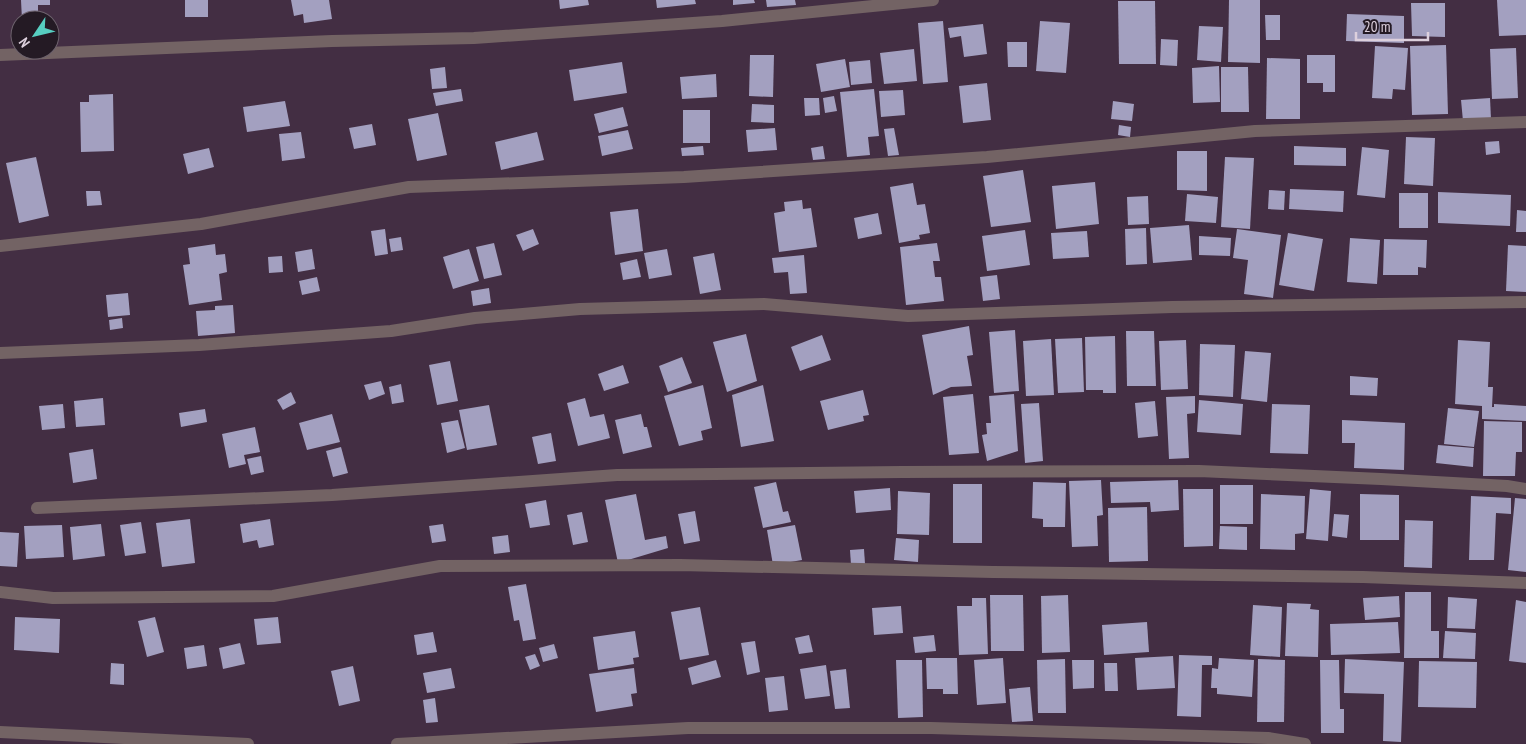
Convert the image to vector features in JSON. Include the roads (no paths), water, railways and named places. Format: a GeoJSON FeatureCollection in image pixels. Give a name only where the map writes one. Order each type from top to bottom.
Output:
{"type":"FeatureCollection","features":[{"type":"Feature","properties":{"kind":"street"},"geometry":{"type":"LineString","coordinates":[[0,55],[303,42],[474,38],[722,21],[933,0]]}},
{"type":"Feature","properties":{"kind":"street"},"geometry":{"type":"LineString","coordinates":[[0,246],[201,224],[409,188],[684,178],[987,157],[1255,132],[1526,122]]}},
{"type":"Feature","properties":{"kind":"street"},"geometry":{"type":"LineString","coordinates":[[0,353],[199,345],[353,334],[391,331],[476,318],[580,309],[764,304],[908,316],[1182,307],[1526,302]]}},
{"type":"Feature","properties":{"kind":"street"},"geometry":{"type":"LineString","coordinates":[[37,508],[332,495],[617,475],[1199,471],[1381,479],[1507,486],[1526,489]]}},
{"type":"Feature","properties":{"kind":"street"},"geometry":{"type":"LineString","coordinates":[[0,592],[53,598],[272,596],[440,566],[690,565],[993,572],[1363,577],[1526,583]]}},
{"type":"Feature","properties":{"kind":"street"},"geometry":{"type":"LineString","coordinates":[[397,744],[688,728],[727,728],[941,729],[1268,738],[1305,744]]}},
{"type":"Feature","properties":{"kind":"street"},"geometry":{"type":"LineString","coordinates":[[0,732],[248,744]]}}]}
